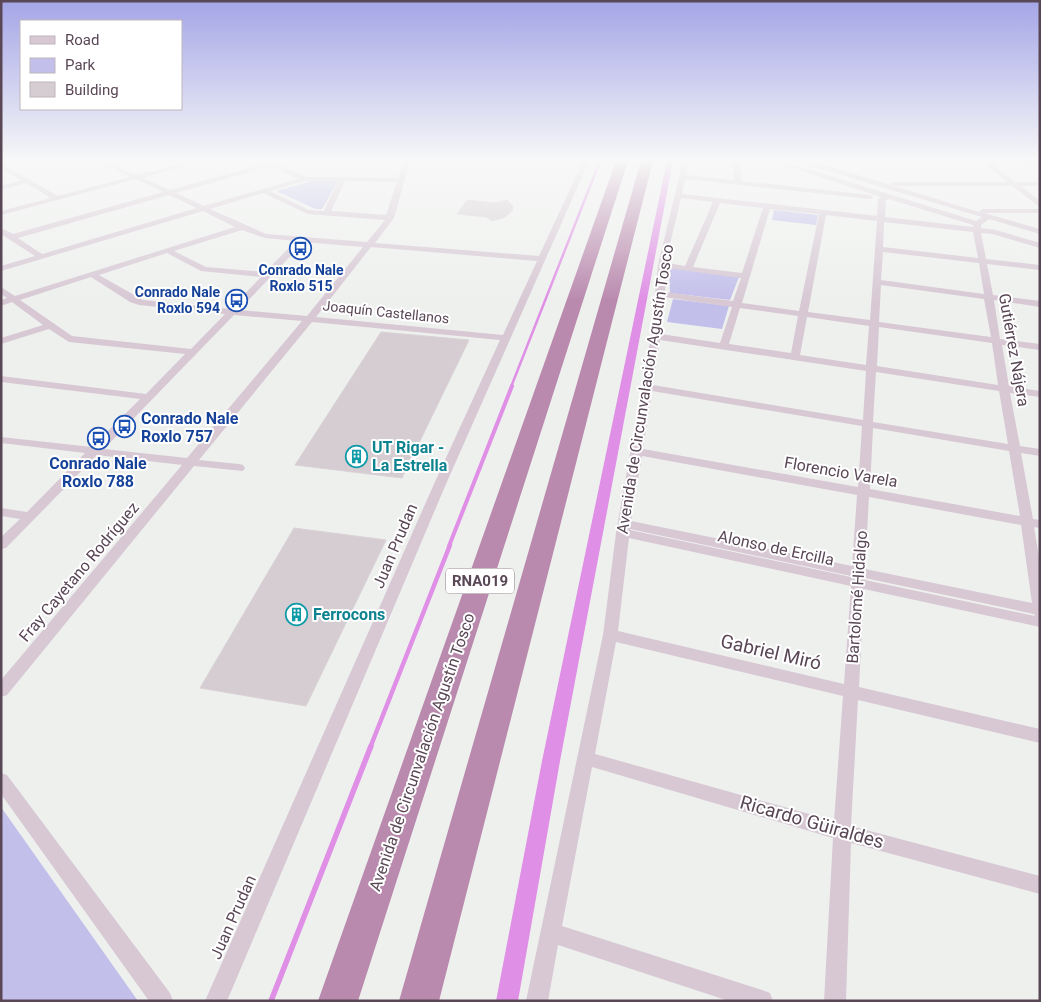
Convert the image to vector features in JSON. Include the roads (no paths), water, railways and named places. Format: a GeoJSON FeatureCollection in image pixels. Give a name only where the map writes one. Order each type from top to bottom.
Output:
{"type":"FeatureCollection","features":[{"type":"Feature","properties":{"kind":"highway","name":"Avenida de Circunvalación Agustín Tosco"},"geometry":{"type":"LineString","coordinates":[[338,1001],[606,208]]}},
{"type":"Feature","properties":{"kind":"highway","name":"RNA019"},"geometry":{"type":"LineString","coordinates":[[420,1001],[634,208]]}},
{"type":"Feature","properties":{"kind":"street"},"geometry":{"type":"LineString","coordinates":[[1,213],[21,208]]}},
{"type":"Feature","properties":{"kind":"street"},"geometry":{"type":"LineString","coordinates":[[12,237],[116,208]]}},
{"type":"Feature","properties":{"kind":"street"},"geometry":{"type":"LineString","coordinates":[[1,269],[207,208]]}},
{"type":"Feature","properties":{"kind":"street"},"geometry":{"type":"LineString","coordinates":[[298,208],[304,211],[326,214],[390,218]]}},
{"type":"Feature","properties":{"kind":"street"},"geometry":{"type":"LineString","coordinates":[[326,214],[329,208]]}},
{"type":"Feature","properties":{"kind":"street","name":"Fray Cayetano Rodríguez"},"geometry":{"type":"LineString","coordinates":[[1,691],[310,318],[390,218],[393,208]]}},
{"type":"Feature","properties":{"kind":"street","name":"Juan Prudan"},"geometry":{"type":"LineString","coordinates":[[216,1001],[436,493],[565,208]]}},
{"type":"Feature","properties":{"kind":"street","name":"Avenida de Circunvalación Agustín Tosco"},"geometry":{"type":"LineString","coordinates":[[537,1001],[610,635],[636,451],[656,336],[662,265],[675,208]]}},
{"type":"Feature","properties":{"kind":"street"},"geometry":{"type":"LineString","coordinates":[[688,268],[714,208]]}},
{"type":"Feature","properties":{"kind":"street"},"geometry":{"type":"LineString","coordinates":[[724,346],[767,208]]}},
{"type":"Feature","properties":{"kind":"street"},"geometry":{"type":"LineString","coordinates":[[774,208],[880,220],[976,222],[988,217],[1040,232]]}},
{"type":"Feature","properties":{"kind":"street","name":"Bartolomé Hidalgo"},"geometry":{"type":"LineString","coordinates":[[834,1001],[850,691],[859,578],[878,248],[882,208]]}},
{"type":"Feature","properties":{"kind":"street"},"geometry":{"type":"LineString","coordinates":[[921,208],[976,222]]}},
{"type":"Feature","properties":{"kind":"street"},"geometry":{"type":"LineString","coordinates":[[940,208],[1000,234],[1040,246]]}},
{"type":"Feature","properties":{"kind":"street"},"geometry":{"type":"LineString","coordinates":[[203,209],[265,236],[541,259]]}},
{"type":"Feature","properties":{"kind":"street"},"geometry":{"type":"LineString","coordinates":[[976,222],[986,211],[1040,211]]}},
{"type":"Feature","properties":{"kind":"street"},"geometry":{"type":"LineString","coordinates":[[795,357],[824,213]]}},
{"type":"Feature","properties":{"kind":"street","name":"Gutiérrez Nájera"},"geometry":{"type":"LineString","coordinates":[[976,222],[1027,521],[1040,610]]}},
{"type":"Feature","properties":{"kind":"street"},"geometry":{"type":"LineString","coordinates":[[1,302],[242,227]]}},
{"type":"Feature","properties":{"kind":"street"},"geometry":{"type":"LineString","coordinates":[[1,230],[41,257]]}},
{"type":"Feature","properties":{"kind":"street"},"geometry":{"type":"LineString","coordinates":[[1,546],[302,239]]}},
{"type":"Feature","properties":{"kind":"street"},"geometry":{"type":"LineString","coordinates":[[878,248],[1040,268]]}},
{"type":"Feature","properties":{"kind":"street"},"geometry":{"type":"LineString","coordinates":[[166,250],[204,269],[267,275]]}},
{"type":"Feature","properties":{"kind":"street"},"geometry":{"type":"LineString","coordinates":[[662,265],[746,276]]}},
{"type":"Feature","properties":{"kind":"street","name":"Joaquín Castellanos"},"geometry":{"type":"LineString","coordinates":[[90,274],[136,302],[506,338]]}},
{"type":"Feature","properties":{"kind":"street"},"geometry":{"type":"LineString","coordinates":[[876,282],[1040,304]]}},
{"type":"Feature","properties":{"kind":"street"},"geometry":{"type":"LineString","coordinates":[[1,290],[65,338],[193,352]]}},
{"type":"Feature","properties":{"kind":"street"},"geometry":{"type":"LineString","coordinates":[[660,294],[737,303],[1040,347]]}},
{"type":"Feature","properties":{"kind":"street"},"geometry":{"type":"LineString","coordinates":[[1,341],[49,326]]}},
{"type":"Feature","properties":{"kind":"street"},"geometry":{"type":"LineString","coordinates":[[656,336],[1040,394]]}},
{"type":"Feature","properties":{"kind":"street"},"geometry":{"type":"LineString","coordinates":[[1,379],[147,397]]}},
{"type":"Feature","properties":{"kind":"street"},"geometry":{"type":"LineString","coordinates":[[647,387],[1040,453]]}},
{"type":"Feature","properties":{"kind":"street"},"geometry":{"type":"LineString","coordinates":[[1,440],[239,468]]}},
{"type":"Feature","properties":{"kind":"street","name":"Florencio Varela"},"geometry":{"type":"LineString","coordinates":[[636,451],[1040,524]]}},
{"type":"Feature","properties":{"kind":"street"},"geometry":{"type":"LineString","coordinates":[[1,512],[30,516]]}},
{"type":"Feature","properties":{"kind":"street","name":"Alonso de Ercilla"},"geometry":{"type":"LineString","coordinates":[[624,529],[859,578],[1040,610]]}},
{"type":"Feature","properties":{"kind":"street","name":"Alonso de Ercilla"},"geometry":{"type":"LineString","coordinates":[[859,578],[1040,622]]}},
{"type":"Feature","properties":{"kind":"street","name":"Gabriel Miró"},"geometry":{"type":"LineString","coordinates":[[610,635],[1040,736]]}},
{"type":"Feature","properties":{"kind":"street","name":"Ricardo Güiraldes"},"geometry":{"type":"LineString","coordinates":[[584,758],[842,832],[1040,885]]}},
{"type":"Feature","properties":{"kind":"street"},"geometry":{"type":"LineString","coordinates":[[1,780],[162,1001]]}},
{"type":"Feature","properties":{"kind":"street"},"geometry":{"type":"LineString","coordinates":[[550,932],[762,1001]]}},
{"type":"Feature","properties":{"kind":"waterway"},"geometry":{"type":"LineString","coordinates":[[511,387],[582,208]]}},
{"type":"Feature","properties":{"kind":"waterway"},"geometry":{"type":"LineString","coordinates":[[507,1001],[551,761],[661,208]]}},
{"type":"Feature","properties":{"kind":"waterway"},"geometry":{"type":"LineString","coordinates":[[449,546],[512,386]]}},
{"type":"Feature","properties":{"kind":"waterway"},"geometry":{"type":"LineString","coordinates":[[370,748],[450,545]]}},
{"type":"Feature","properties":{"kind":"waterway"},"geometry":{"type":"LineString","coordinates":[[271,1001],[371,746]]}},
{"type":"Feature","properties":{"kind":"place","name":"Conrado Nale Roxlo 515"},"geometry":{"type":"Point","coordinates":[301,248]}},
{"type":"Feature","properties":{"kind":"place","name":"Conrado Nale Roxlo 594"},"geometry":{"type":"Point","coordinates":[236,300]}},
{"type":"Feature","properties":{"kind":"place","name":"Conrado Nale Roxlo 757"},"geometry":{"type":"Point","coordinates":[125,427]}},
{"type":"Feature","properties":{"kind":"place","name":"Conrado Nale Roxlo 788"},"geometry":{"type":"Point","coordinates":[98,439]}},
{"type":"Feature","properties":{"kind":"place","name":"UT Rigar - La Estrella"},"geometry":{"type":"Point","coordinates":[356,456]}},
{"type":"Feature","properties":{"kind":"place","name":"Ferrocons"},"geometry":{"type":"Point","coordinates":[297,614]}}]}
